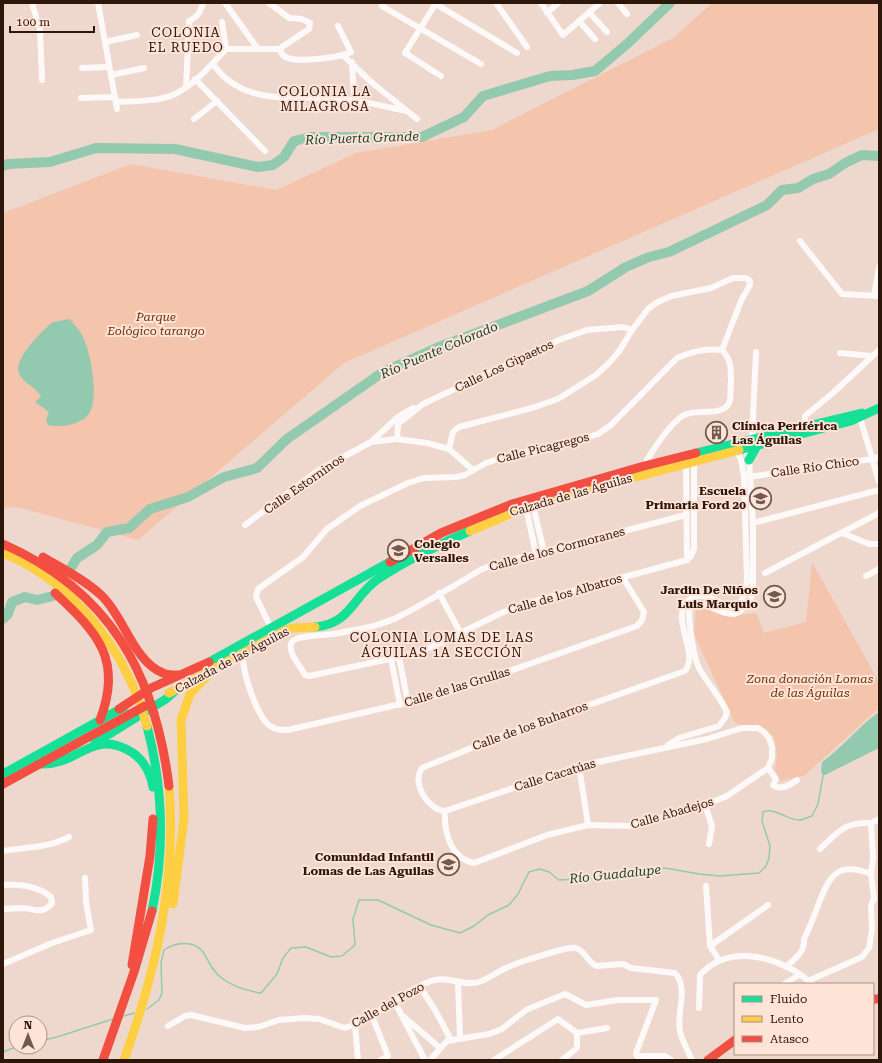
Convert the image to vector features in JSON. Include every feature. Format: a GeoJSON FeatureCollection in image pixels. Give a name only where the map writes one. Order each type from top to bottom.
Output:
{"type":"FeatureCollection","features":[{"type":"Feature","properties":{"kind":"main road","name":"Calzada de las Águilas"},"geometry":{"type":"LineString","coordinates":[[644,470],[690,462],[805,425],[862,414],[879,408]]}},
{"type":"Feature","properties":{"kind":"main road","name":"Calzada de las Águilas"},"geometry":{"type":"LineString","coordinates":[[165,690],[244,642],[441,533],[529,502],[745,444],[850,421],[862,414]]}},
{"type":"Feature","properties":{"kind":"main road"},"geometry":{"type":"LineString","coordinates":[[745,444],[753,451],[749,460]]}},
{"type":"Feature","properties":{"kind":"main road","name":"Calzada de las Águilas"},"geometry":{"type":"LineString","coordinates":[[165,690],[211,672],[288,630],[324,626],[338,621],[346,615],[365,590],[378,579],[445,542],[529,502]]}},
{"type":"Feature","properties":{"kind":"main road"},"geometry":{"type":"LineString","coordinates":[[5,547],[22,562],[31,573],[57,595],[104,642],[123,666],[135,692],[146,724],[157,776],[158,878],[144,943],[130,987],[103,1060]]}},
{"type":"Feature","properties":{"kind":"main road"},"geometry":{"type":"LineString","coordinates":[[5,547],[21,547],[39,554],[60,565],[88,584],[112,608],[126,628],[142,658],[165,690]]}},
{"type":"Feature","properties":{"kind":"main road"},"geometry":{"type":"LineString","coordinates":[[5,547],[61,576],[83,594],[116,631],[137,670],[155,718],[165,764],[172,815],[171,865],[155,954],[124,1060]]}},
{"type":"Feature","properties":{"kind":"main road"},"geometry":{"type":"LineString","coordinates":[[356,580],[363,582],[365,590]]}},
{"type":"Feature","properties":{"kind":"main road"},"geometry":{"type":"LineString","coordinates":[[302,611],[300,621],[307,627]]}},
{"type":"Feature","properties":{"kind":"main road"},"geometry":{"type":"LineString","coordinates":[[100,720],[108,699],[111,682],[104,642]]}},
{"type":"Feature","properties":{"kind":"main road"},"geometry":{"type":"LineString","coordinates":[[244,642],[245,653]]}},
{"type":"Feature","properties":{"kind":"main road"},"geometry":{"type":"LineString","coordinates":[[142,658],[159,673],[178,675]]}},
{"type":"Feature","properties":{"kind":"main road"},"geometry":{"type":"LineString","coordinates":[[3,784],[40,764],[132,708],[165,690],[178,675],[209,662]]}},
{"type":"Feature","properties":{"kind":"main road"},"geometry":{"type":"LineString","coordinates":[[155,954],[162,944],[175,896],[184,819],[181,720],[190,694],[211,672]]}},
{"type":"Feature","properties":{"kind":"main road"},"geometry":{"type":"LineString","coordinates":[[3,774],[119,709],[132,708],[165,690]]}},
{"type":"Feature","properties":{"kind":"main road"},"geometry":{"type":"LineString","coordinates":[[40,764],[57,764],[93,745],[114,732],[132,708]]}},
{"type":"Feature","properties":{"kind":"main road"},"geometry":{"type":"LineString","coordinates":[[114,732],[142,757],[149,767],[158,815]]}},
{"type":"Feature","properties":{"kind":"main road"},"geometry":{"type":"LineString","coordinates":[[93,745],[104,744],[118,746],[133,753],[142,762],[152,781]]}},
{"type":"Feature","properties":{"kind":"main road"},"geometry":{"type":"LineString","coordinates":[[3,792],[14,778]]}},
{"type":"Feature","properties":{"kind":"main road"},"geometry":{"type":"LineString","coordinates":[[708,1060],[734,1041]]}},
{"type":"Feature","properties":{"kind":"street"},"geometry":{"type":"LineString","coordinates":[[32,3],[40,30],[42,80]]}},
{"type":"Feature","properties":{"kind":"street"},"geometry":{"type":"LineString","coordinates":[[98,3],[117,109]]}},
{"type":"Feature","properties":{"kind":"street"},"geometry":{"type":"LineString","coordinates":[[186,87],[189,21],[195,19],[201,11],[203,3]]}},
{"type":"Feature","properties":{"kind":"street"},"geometry":{"type":"LineString","coordinates":[[225,3],[258,49]]}},
{"type":"Feature","properties":{"kind":"street"},"geometry":{"type":"LineString","coordinates":[[81,98],[149,100],[176,93],[186,87],[213,64],[226,49],[279,49],[309,29],[310,23],[302,19],[289,18],[269,3]]}},
{"type":"Feature","properties":{"kind":"street"},"geometry":{"type":"LineString","coordinates":[[441,76],[405,53],[435,3],[517,53]]}},
{"type":"Feature","properties":{"kind":"street"},"geometry":{"type":"LineString","coordinates":[[492,3],[497,5],[526,47]]}},
{"type":"Feature","properties":{"kind":"street"},"geometry":{"type":"LineString","coordinates":[[541,3],[563,35],[600,3]]}},
{"type":"Feature","properties":{"kind":"street"},"geometry":{"type":"LineString","coordinates":[[547,13],[558,3]]}},
{"type":"Feature","properties":{"kind":"street"},"geometry":{"type":"LineString","coordinates":[[618,3],[627,14]]}},
{"type":"Feature","properties":{"kind":"street"},"geometry":{"type":"LineString","coordinates":[[382,6],[481,64]]}},
{"type":"Feature","properties":{"kind":"street"},"geometry":{"type":"LineString","coordinates":[[589,12],[607,32]]}},
{"type":"Feature","properties":{"kind":"street"},"geometry":{"type":"LineString","coordinates":[[579,21],[595,40]]}},
{"type":"Feature","properties":{"kind":"street"},"geometry":{"type":"LineString","coordinates":[[222,22],[226,49]]}},
{"type":"Feature","properties":{"kind":"street"},"geometry":{"type":"LineString","coordinates":[[279,49],[281,54],[289,58],[324,59],[344,56],[350,52],[338,26]]}},
{"type":"Feature","properties":{"kind":"street"},"geometry":{"type":"LineString","coordinates":[[105,42],[137,35]]}},
{"type":"Feature","properties":{"kind":"street"},"geometry":{"type":"LineString","coordinates":[[344,56],[352,62],[370,81],[417,119]]}},
{"type":"Feature","properties":{"kind":"street"},"geometry":{"type":"LineString","coordinates":[[352,62],[354,100]]}},
{"type":"Feature","properties":{"kind":"street"},"geometry":{"type":"LineString","coordinates":[[213,64],[230,82],[274,98],[354,100],[407,111]]}},
{"type":"Feature","properties":{"kind":"street"},"geometry":{"type":"LineString","coordinates":[[82,68],[109,67]]}},
{"type":"Feature","properties":{"kind":"street"},"geometry":{"type":"LineString","coordinates":[[111,75],[144,68]]}},
{"type":"Feature","properties":{"kind":"street"},"geometry":{"type":"LineString","coordinates":[[195,79],[265,151]]}},
{"type":"Feature","properties":{"kind":"street"},"geometry":{"type":"LineString","coordinates":[[194,120],[217,101]]}},
{"type":"Feature","properties":{"kind":"street"},"geometry":{"type":"LineString","coordinates":[[800,241],[842,294],[877,296]]}},
{"type":"Feature","properties":{"kind":"street"},"geometry":{"type":"LineString","coordinates":[[879,267],[877,296],[879,304]]}},
{"type":"Feature","properties":{"kind":"street"},"geometry":{"type":"LineString","coordinates":[[473,470],[449,449],[453,432],[459,427],[532,408],[558,399],[573,391],[610,362],[648,309],[656,303],[671,296],[711,288],[733,278],[746,278],[750,281],[750,286],[741,302],[722,350],[730,360],[730,400],[728,407],[720,411],[696,412],[683,416],[660,440],[644,470]]}},
{"type":"Feature","properties":{"kind":"street","name":"Calle Los Gipaetos"},"geometry":{"type":"LineString","coordinates":[[396,439],[398,424],[423,404],[559,340],[588,330],[623,327],[632,330]]}},
{"type":"Feature","properties":{"kind":"street","name":"Calle Picagregos"},"geometry":{"type":"LineString","coordinates":[[271,628],[256,597],[258,589],[303,557],[327,529],[360,506],[408,483],[424,478],[456,477],[486,463],[507,456],[573,442],[598,434],[612,425],[677,358],[689,352],[702,349],[722,350]]}},
{"type":"Feature","properties":{"kind":"street"},"geometry":{"type":"LineString","coordinates":[[805,425],[805,416],[834,392],[879,350]]}},
{"type":"Feature","properties":{"kind":"street"},"geometry":{"type":"LineString","coordinates":[[744,477],[741,460],[745,444],[756,352]]}},
{"type":"Feature","properties":{"kind":"street"},"geometry":{"type":"LineString","coordinates":[[840,353],[872,356]]}},
{"type":"Feature","properties":{"kind":"street"},"geometry":{"type":"LineString","coordinates":[[371,442],[399,416],[423,404]]}},
{"type":"Feature","properties":{"kind":"street"},"geometry":{"type":"LineString","coordinates":[[862,414],[872,459],[879,482]]}},
{"type":"Feature","properties":{"kind":"street","name":"Calle Estorninos"},"geometry":{"type":"LineString","coordinates":[[245,525],[319,470],[371,442],[396,439],[427,443],[449,449]]}},
{"type":"Feature","properties":{"kind":"street"},"geometry":{"type":"LineString","coordinates":[[667,746],[679,738],[719,726],[725,718],[727,712],[700,669],[695,652],[689,610],[691,606],[702,604],[725,613],[734,614],[740,612],[750,603],[753,589],[753,523],[751,477],[745,444]]}},
{"type":"Feature","properties":{"kind":"street","name":"Calle Río Chico"},"geometry":{"type":"LineString","coordinates":[[744,477],[879,457]]}},
{"type":"Feature","properties":{"kind":"street"},"geometry":{"type":"LineString","coordinates":[[686,560],[686,514],[690,462]]}},
{"type":"Feature","properties":{"kind":"street"},"geometry":{"type":"LineString","coordinates":[[686,560],[692,556],[694,549],[690,462]]}},
{"type":"Feature","properties":{"kind":"street","name":"Calle de los Buharros"},"geometry":{"type":"LineString","coordinates":[[445,811],[432,807],[426,799],[420,787],[419,776],[422,768],[501,736],[685,671],[689,663],[681,616],[686,602],[696,596],[704,596],[730,607],[736,606],[741,602],[745,594],[747,580],[744,477]]}},
{"type":"Feature","properties":{"kind":"street"},"geometry":{"type":"LineString","coordinates":[[753,523],[879,490]]}},
{"type":"Feature","properties":{"kind":"street"},"geometry":{"type":"LineString","coordinates":[[529,502],[544,552]]}},
{"type":"Feature","properties":{"kind":"street"},"geometry":{"type":"LineString","coordinates":[[529,502],[536,554]]}},
{"type":"Feature","properties":{"kind":"street"},"geometry":{"type":"LineString","coordinates":[[766,573],[879,513]]}},
{"type":"Feature","properties":{"kind":"street","name":"Calle de los Cormoranes"},"geometry":{"type":"LineString","coordinates":[[309,676],[305,675],[291,651],[290,646],[293,641],[300,637],[335,634],[378,624],[399,617],[482,569],[686,514]]}},
{"type":"Feature","properties":{"kind":"street"},"geometry":{"type":"LineString","coordinates":[[842,533],[869,544],[879,544]]}},
{"type":"Feature","properties":{"kind":"street","name":"Calle de los Albatros"},"geometry":{"type":"LineString","coordinates":[[309,676],[391,659],[432,647],[499,614],[524,604],[686,560]]}},
{"type":"Feature","properties":{"kind":"street"},"geometry":{"type":"LineString","coordinates":[[866,576],[879,569]]}},
{"type":"Feature","properties":{"kind":"street","name":"Calle de las Grullas"},"geometry":{"type":"LineString","coordinates":[[245,653],[245,675],[264,720],[270,726],[278,730],[288,730],[444,694],[637,626],[642,620],[644,612],[623,578]]}},
{"type":"Feature","properties":{"kind":"street"},"geometry":{"type":"LineString","coordinates":[[439,593],[461,634]]}},
{"type":"Feature","properties":{"kind":"street"},"geometry":{"type":"LineString","coordinates":[[399,657],[408,703]]}},
{"type":"Feature","properties":{"kind":"street"},"geometry":{"type":"LineString","coordinates":[[391,659],[400,705]]}},
{"type":"Feature","properties":{"kind":"street"},"geometry":{"type":"LineString","coordinates":[[667,746],[707,739],[742,728],[758,728],[764,732],[772,746],[772,758],[768,768],[776,779],[773,785],[783,788],[797,780]]}},
{"type":"Feature","properties":{"kind":"street","name":"Calle Cacatúas"},"geometry":{"type":"LineString","coordinates":[[445,811],[579,766],[667,746]]}},
{"type":"Feature","properties":{"kind":"street"},"geometry":{"type":"LineString","coordinates":[[579,766],[588,825]]}},
{"type":"Feature","properties":{"kind":"street","name":"Calle Abadejos"},"geometry":{"type":"LineString","coordinates":[[445,811],[445,824],[448,840],[458,854],[466,861],[474,863],[548,835],[588,825],[633,826],[706,806],[727,796],[768,768]]}},
{"type":"Feature","properties":{"kind":"street"},"geometry":{"type":"LineString","coordinates":[[706,806],[712,826],[709,844]]}},
{"type":"Feature","properties":{"kind":"street"},"geometry":{"type":"LineString","coordinates":[[820,849],[842,828],[851,824],[871,824],[879,819]]}},
{"type":"Feature","properties":{"kind":"street"},"geometry":{"type":"LineString","coordinates":[[699,1008],[700,975],[706,968],[719,960],[737,956],[752,956],[781,964],[810,982],[862,957],[869,948],[872,930],[870,913],[876,897],[871,874],[873,858],[871,824]]}},
{"type":"Feature","properties":{"kind":"street"},"geometry":{"type":"LineString","coordinates":[[3,851],[58,843],[69,837]]}},
{"type":"Feature","properties":{"kind":"street"},"geometry":{"type":"LineString","coordinates":[[786,967],[802,952],[805,947],[804,939],[823,890],[836,872],[844,869],[863,871],[871,874]]}},
{"type":"Feature","properties":{"kind":"street"},"geometry":{"type":"LineString","coordinates":[[3,964],[52,943],[91,930],[86,902],[86,878]]}},
{"type":"Feature","properties":{"kind":"street"},"geometry":{"type":"LineString","coordinates":[[3,885],[31,887],[44,891],[51,897],[52,903],[48,908],[40,912],[24,908],[3,909]]}},
{"type":"Feature","properties":{"kind":"street"},"geometry":{"type":"LineString","coordinates":[[706,886],[710,946],[719,960]]}},
{"type":"Feature","properties":{"kind":"street"},"geometry":{"type":"LineString","coordinates":[[710,946],[768,905]]}},
{"type":"Feature","properties":{"kind":"street"},"geometry":{"type":"LineString","coordinates":[[872,930],[879,928]]}},
{"type":"Feature","properties":{"kind":"street","name":"Calle del Pozo"},"geometry":{"type":"LineString","coordinates":[[168,1026],[186,1016],[191,1015],[245,1028],[258,1027],[279,1020],[304,1018],[319,1019],[345,1028],[372,1016],[420,986],[435,980],[477,983],[507,967],[570,948],[579,950],[593,965],[597,966],[623,964],[631,968],[675,973],[680,980],[681,990],[680,1032],[692,1060]]}},
{"type":"Feature","properties":{"kind":"street"},"geometry":{"type":"LineString","coordinates":[[786,983],[799,976]]}},
{"type":"Feature","properties":{"kind":"street"},"geometry":{"type":"LineString","coordinates":[[458,982],[460,1038]]}},
{"type":"Feature","properties":{"kind":"street"},"geometry":{"type":"LineString","coordinates":[[420,986],[435,1010],[449,1040]]}},
{"type":"Feature","properties":{"kind":"street"},"geometry":{"type":"LineString","coordinates":[[430,1060],[449,1040],[489,1034],[502,1029],[526,1010],[562,994],[586,1005],[617,1000],[656,1000],[636,1053],[637,1056],[665,1056],[671,1060]]}},
{"type":"Feature","properties":{"kind":"street"},"geometry":{"type":"LineString","coordinates":[[394,1002],[403,1016],[425,1060]]}},
{"type":"Feature","properties":{"kind":"street"},"geometry":{"type":"LineString","coordinates":[[372,1016],[388,1056],[381,1060]]}},
{"type":"Feature","properties":{"kind":"street"},"geometry":{"type":"LineString","coordinates":[[403,1016],[440,1048]]}},
{"type":"Feature","properties":{"kind":"street"},"geometry":{"type":"LineString","coordinates":[[494,1060],[558,1019],[577,1033],[606,1028]]}},
{"type":"Feature","properties":{"kind":"street"},"geometry":{"type":"LineString","coordinates":[[355,1024],[358,1060]]}},
{"type":"Feature","properties":{"kind":"street"},"geometry":{"type":"LineString","coordinates":[[562,1060],[577,1048],[577,1033]]}},
{"type":"Feature","properties":{"kind":"green space","name":"´Parque Eológico tarango"},"geometry":{"type":"Polygon","coordinates":[[[712,3],[879,3],[879,129],[344,363],[138,540],[21,508],[3,507],[3,213],[131,164],[276,190],[356,153],[492,130],[673,38],[712,3]]]}},
{"type":"Feature","properties":{"kind":"green space","name":"Zona donación Lomas de las Águilas"},"geometry":{"type":"Polygon","coordinates":[[[812,562],[879,682],[879,708],[804,776],[780,781],[775,770],[777,755],[774,736],[735,723],[694,635],[696,604],[739,615],[756,613],[764,633],[806,622],[812,562]]]}},
{"type":"Feature","properties":{"kind":"shaded area"},"geometry":{"type":"Polygon","coordinates":[[[70,319],[82,334],[89,354],[94,389],[92,409],[88,415],[80,421],[64,426],[53,426],[48,425],[46,420],[49,412],[35,402],[41,397],[37,391],[21,377],[18,371],[19,364],[22,356],[33,341],[49,325],[53,322],[70,319]]]}},
{"type":"Feature","properties":{"kind":"shaded area"},"geometry":{"type":"Polygon","coordinates":[[[879,712],[879,748],[823,776],[821,771],[822,762],[879,712]]]}},
{"type":"Feature","properties":{"kind":"waterway","name":"Río Puerta Grande"},"geometry":{"type":"LineString","coordinates":[[3,166],[8,164],[50,162],[96,148],[175,149],[258,167],[273,165],[284,157],[294,141],[311,137],[422,137],[464,117],[483,96],[550,76],[572,75],[595,71],[627,44],[670,3]]}},
{"type":"Feature","properties":{"kind":"waterway","name":"Río Puente Colorado"},"geometry":{"type":"LineString","coordinates":[[3,619],[8,614],[12,602],[25,597],[37,600],[57,595],[61,576],[69,571],[77,558],[97,545],[107,532],[129,528],[150,509],[188,497],[224,477],[257,468],[287,439],[383,372],[439,347],[588,291],[626,267],[649,257],[669,252],[767,205],[782,190],[798,188],[813,179],[829,174],[845,163],[862,155],[879,156]]}},
{"type":"Feature","properties":{"kind":"waterway","name":"Río Guadalupe"},"geometry":{"type":"LineString","coordinates":[[147,1009],[159,1000],[162,993],[161,963],[164,950],[178,944],[194,945],[203,952],[214,970],[223,979],[241,988],[261,993],[277,974],[283,958],[291,948],[306,947],[331,957],[342,956],[355,945],[353,919],[359,900],[378,900],[431,925],[460,933],[474,926],[488,915],[509,905],[518,894],[529,872],[540,869],[549,872],[559,880],[601,878],[665,868],[720,876],[759,873],[766,866],[769,858],[770,846],[762,821],[763,812],[772,811],[799,820],[812,816],[818,804],[823,776]]}},
{"type":"Feature","properties":{"kind":"waterway","name":"Río Guadalupe"},"geometry":{"type":"LineString","coordinates":[[124,1016],[134,1013]]}},
{"type":"Feature","properties":{"kind":"waterway","name":"Río Guadalupe"},"geometry":{"type":"LineString","coordinates":[[48,1039],[113,1019]]}},
{"type":"Feature","properties":{"kind":"waterway","name":"Río Guadalupe"},"geometry":{"type":"LineString","coordinates":[[3,1052],[8,1050]]}},
{"type":"Feature","properties":{"kind":"traffic: fast"},"geometry":{"type":"LineString","coordinates":[[739,450],[851,421],[879,408]]}},
{"type":"Feature","properties":{"kind":"traffic: fast"},"geometry":{"type":"LineString","coordinates":[[696,453],[862,413]]}},
{"type":"Feature","properties":{"kind":"traffic: fast"},"geometry":{"type":"LineString","coordinates":[[749,460],[758,444]]}},
{"type":"Feature","properties":{"kind":"traffic: fast"},"geometry":{"type":"LineString","coordinates":[[315,627],[327,625],[337,621],[351,608],[370,586],[388,572],[423,553],[470,531]]}},
{"type":"Feature","properties":{"kind":"traffic: fast"},"geometry":{"type":"LineString","coordinates":[[204,665],[390,562]]}},
{"type":"Feature","properties":{"kind":"traffic: fast"},"geometry":{"type":"LineString","coordinates":[[95,743],[166,699],[175,691]]}},
{"type":"Feature","properties":{"kind":"traffic: fast"},"geometry":{"type":"LineString","coordinates":[[3,774],[124,707]]}},
{"type":"Feature","properties":{"kind":"traffic: fast"},"geometry":{"type":"LineString","coordinates":[[147,726],[156,772],[160,818],[159,865],[152,911]]}},
{"type":"Feature","properties":{"kind":"traffic: fast"},"geometry":{"type":"LineString","coordinates":[[40,764],[54,763],[96,746],[107,744],[119,746],[133,753],[144,764],[151,777],[153,787]]}},
{"type":"Feature","properties":{"kind":"traffic: slow"},"geometry":{"type":"LineString","coordinates":[[470,531],[533,504],[739,450]]}},
{"type":"Feature","properties":{"kind":"traffic: slow"},"geometry":{"type":"LineString","coordinates":[[3,553],[29,566],[53,582],[75,601],[94,623],[111,646],[126,672],[138,698],[147,726]]}},
{"type":"Feature","properties":{"kind":"traffic: slow"},"geometry":{"type":"LineString","coordinates":[[169,693],[284,631],[292,628],[315,627]]}},
{"type":"Feature","properties":{"kind":"traffic: slow"},"geometry":{"type":"LineString","coordinates":[[173,904],[184,819],[181,720],[190,694],[211,672]]}},
{"type":"Feature","properties":{"kind":"traffic: slow"},"geometry":{"type":"LineString","coordinates":[[124,1060],[146,993],[162,925],[170,856],[171,821],[169,786]]}},
{"type":"Feature","properties":{"kind":"traffic: jam"},"geometry":{"type":"LineString","coordinates":[[390,562],[441,533],[512,504],[644,466],[696,453]]}},
{"type":"Feature","properties":{"kind":"traffic: jam"},"geometry":{"type":"LineString","coordinates":[[3,544],[40,563],[72,586],[99,612],[121,641],[139,673],[152,708],[162,745],[169,786]]}},
{"type":"Feature","properties":{"kind":"traffic: jam"},"geometry":{"type":"LineString","coordinates":[[43,557],[81,580],[102,596],[117,615],[144,659],[153,667],[165,674],[178,675]]}},
{"type":"Feature","properties":{"kind":"traffic: jam"},"geometry":{"type":"LineString","coordinates":[[55,593],[83,621],[94,635],[102,649],[107,664],[109,680],[106,699],[100,720]]}},
{"type":"Feature","properties":{"kind":"traffic: jam"},"geometry":{"type":"LineString","coordinates":[[119,709],[151,688],[209,662]]}},
{"type":"Feature","properties":{"kind":"traffic: jam"},"geometry":{"type":"LineString","coordinates":[[3,784],[145,706]]}},
{"type":"Feature","properties":{"kind":"traffic: jam"},"geometry":{"type":"LineString","coordinates":[[132,965],[150,856],[153,819]]}},
{"type":"Feature","properties":{"kind":"traffic: jam"},"geometry":{"type":"LineString","coordinates":[[103,1060],[134,972],[152,911]]}},
{"type":"Feature","properties":{"kind":"traffic: jam"},"geometry":{"type":"LineString","coordinates":[[874,999],[879,999]]}},
{"type":"Feature","properties":{"kind":"traffic: jam"},"geometry":{"type":"LineString","coordinates":[[708,1060],[734,1041]]}},
{"type":"Feature","properties":{"kind":"place","name":"Clínica Periférica Las Águilas"},"geometry":{"type":"Point","coordinates":[716,433]}},
{"type":"Feature","properties":{"kind":"place","name":"Escuela Primaria Ford 20"},"geometry":{"type":"Point","coordinates":[761,498]}},
{"type":"Feature","properties":{"kind":"place","name":"Colegio Versalles"},"geometry":{"type":"Point","coordinates":[398,551]}},
{"type":"Feature","properties":{"kind":"place","name":"Jardin De Niños Luis Marquio"},"geometry":{"type":"Point","coordinates":[774,597]}},
{"type":"Feature","properties":{"kind":"place","name":"Comunidad Infantil Lomas de Las Aguilas"},"geometry":{"type":"Point","coordinates":[449,864]}},
{"type":"Feature","properties":{"kind":"district","name":"COLONIA EL RUEDO"},"geometry":{"type":"Point","coordinates":[186,40]}},
{"type":"Feature","properties":{"kind":"district","name":"COLONIA LA MILAGROSA"},"geometry":{"type":"Point","coordinates":[325,98]}},
{"type":"Feature","properties":{"kind":"district","name":"COLONIA LOMAS DE LAS ÁGUILAS 1A SECCIÓN"},"geometry":{"type":"Point","coordinates":[442,644]}}]}
